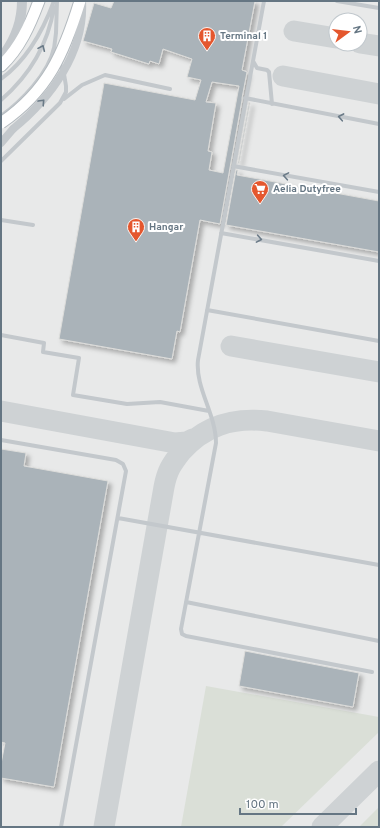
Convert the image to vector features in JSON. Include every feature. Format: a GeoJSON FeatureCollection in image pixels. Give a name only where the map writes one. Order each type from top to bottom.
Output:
{"type":"FeatureCollection","features":[{"type":"Feature","properties":{"kind":"main road"},"geometry":{"type":"LineString","coordinates":[[1,66],[21,42],[29,26],[38,1]]}},
{"type":"Feature","properties":{"kind":"main road"},"geometry":{"type":"LineString","coordinates":[[1,123],[30,99],[49,76],[67,41],[81,1]]}},
{"type":"Feature","properties":{"kind":"street"},"geometry":{"type":"LineString","coordinates":[[1,58],[9,47],[17,31],[22,1]]}},
{"type":"Feature","properties":{"kind":"street"},"geometry":{"type":"LineString","coordinates":[[1,143],[46,97],[66,68],[81,24],[81,1]]}},
{"type":"Feature","properties":{"kind":"street"},"geometry":{"type":"LineString","coordinates":[[1,137],[14,129]]}},
{"type":"Feature","properties":{"kind":"lane"},"geometry":{"type":"LineString","coordinates":[[1,116],[28,92],[37,81],[53,54],[56,33],[55,1]]}},
{"type":"Feature","properties":{"kind":"lane"},"geometry":{"type":"LineString","coordinates":[[1,79],[15,67],[35,42],[55,1]]}},
{"type":"Feature","properties":{"kind":"lane"},"geometry":{"type":"LineString","coordinates":[[1,100],[24,77],[40,54],[51,20],[55,1]]}},
{"type":"Feature","properties":{"kind":"lane"},"geometry":{"type":"LineString","coordinates":[[264,1],[245,98],[197,368],[216,432],[216,443],[181,629],[182,634],[186,636],[372,672]]}},
{"type":"Feature","properties":{"kind":"lane"},"geometry":{"type":"LineString","coordinates":[[337,1],[379,8]]}},
{"type":"Feature","properties":{"kind":"lane"},"geometry":{"type":"LineString","coordinates":[[54,45],[65,79],[66,92],[60,103]]}},
{"type":"Feature","properties":{"kind":"lane"},"geometry":{"type":"LineString","coordinates":[[253,57],[253,63],[257,68],[267,70],[269,72],[272,104]]}},
{"type":"Feature","properties":{"kind":"lane"},"geometry":{"type":"LineString","coordinates":[[1,161],[69,94],[82,85],[105,75],[170,89]]}},
{"type":"Feature","properties":{"kind":"lane"},"geometry":{"type":"LineString","coordinates":[[245,98],[379,124]]}},
{"type":"Feature","properties":{"kind":"lane"},"geometry":{"type":"LineString","coordinates":[[233,166],[379,192]]}},
{"type":"Feature","properties":{"kind":"lane"},"geometry":{"type":"LineString","coordinates":[[1,220],[33,225]]}},
{"type":"Feature","properties":{"kind":"lane"},"geometry":{"type":"LineString","coordinates":[[221,232],[379,261]]}},
{"type":"Feature","properties":{"kind":"lane"},"geometry":{"type":"LineString","coordinates":[[207,310],[379,341]]}},
{"type":"Feature","properties":{"kind":"lane"},"geometry":{"type":"LineString","coordinates":[[1,335],[44,343],[43,352],[79,358],[72,395],[126,404],[151,401],[160,402],[210,411]]}},
{"type":"Feature","properties":{"kind":"lane"},"geometry":{"type":"LineString","coordinates":[[1,440],[116,460],[123,464],[126,471],[61,827]]}},
{"type":"Feature","properties":{"kind":"lane"},"geometry":{"type":"LineString","coordinates":[[118,518],[379,565]]}},
{"type":"Feature","properties":{"kind":"lane"},"geometry":{"type":"LineString","coordinates":[[186,602],[379,641]]}},
{"type":"Feature","properties":{"kind":"shaded area"},"geometry":{"type":"Polygon","coordinates":[[[1,1],[379,1],[379,827],[1,827],[1,1]]]}},
{"type":"Feature","properties":{"kind":"shaded area"},"geometry":{"type":"Polygon","coordinates":[[[206,686],[379,717],[379,732],[281,827],[181,827],[206,686]]]}},
{"type":"Feature","properties":{"kind":"shaded area"},"geometry":{"type":"Polygon","coordinates":[[[379,807],[379,827],[359,827],[379,807]]]}},
{"type":"Feature","properties":{"kind":"building","name":"Hangar"},"geometry":{"type":"Polygon","coordinates":[[[114,1],[255,1],[242,70],[247,72],[220,224],[200,220],[180,332],[177,331],[172,359],[59,339],[104,83],[195,100],[201,80],[187,77],[192,59],[163,49],[159,64],[150,61],[149,64],[111,52],[112,49],[83,41],[94,3],[111,8],[114,1]],[[212,82],[206,102],[216,103],[208,151],[212,152],[209,170],[223,173],[239,86],[212,82]]]}},
{"type":"Feature","properties":{"kind":"building"},"geometry":{"type":"Polygon","coordinates":[[[249,102],[250,103],[239,164],[238,163],[249,102]]]}},
{"type":"Feature","properties":{"kind":"building"},"geometry":{"type":"Polygon","coordinates":[[[236,170],[238,170],[237,175],[379,201],[379,252],[226,225],[236,170]]]}},
{"type":"Feature","properties":{"kind":"building"},"geometry":{"type":"Polygon","coordinates":[[[1,449],[26,453],[24,466],[108,481],[54,787],[1,778],[1,764],[5,743],[1,742],[1,449]]]}},
{"type":"Feature","properties":{"kind":"building"},"geometry":{"type":"Polygon","coordinates":[[[245,651],[359,673],[353,707],[239,686],[245,651]]]}},
{"type":"Feature","properties":{"kind":"taxiway"},"geometry":{"type":"LineString","coordinates":[[294,31],[328,37]]}},
{"type":"Feature","properties":{"kind":"taxiway"},"geometry":{"type":"LineString","coordinates":[[368,44],[379,46]]}},
{"type":"Feature","properties":{"kind":"taxiway"},"geometry":{"type":"LineString","coordinates":[[283,76],[379,94]]}},
{"type":"Feature","properties":{"kind":"taxiway"},"geometry":{"type":"LineString","coordinates":[[231,346],[379,372]]}},
{"type":"Feature","properties":{"kind":"taxiway"},"geometry":{"type":"LineString","coordinates":[[1,411],[175,443],[187,442],[193,439]]}},
{"type":"Feature","properties":{"kind":"taxiway"},"geometry":{"type":"LineString","coordinates":[[104,827],[164,487],[168,472],[181,452],[190,443],[209,430],[220,425],[242,420],[267,421],[379,441]]}},
{"type":"Feature","properties":{"kind":"taxiway"},"geometry":{"type":"LineString","coordinates":[[322,827],[379,771]]}},
{"type":"Feature","properties":{"kind":"place","name":"Terminal 1"},"geometry":{"type":"Point","coordinates":[207,51]}},
{"type":"Feature","properties":{"kind":"place","name":"Aelia Dutyfree"},"geometry":{"type":"Point","coordinates":[260,204]}},
{"type":"Feature","properties":{"kind":"place","name":"Hangar"},"geometry":{"type":"Point","coordinates":[136,242]}}]}
